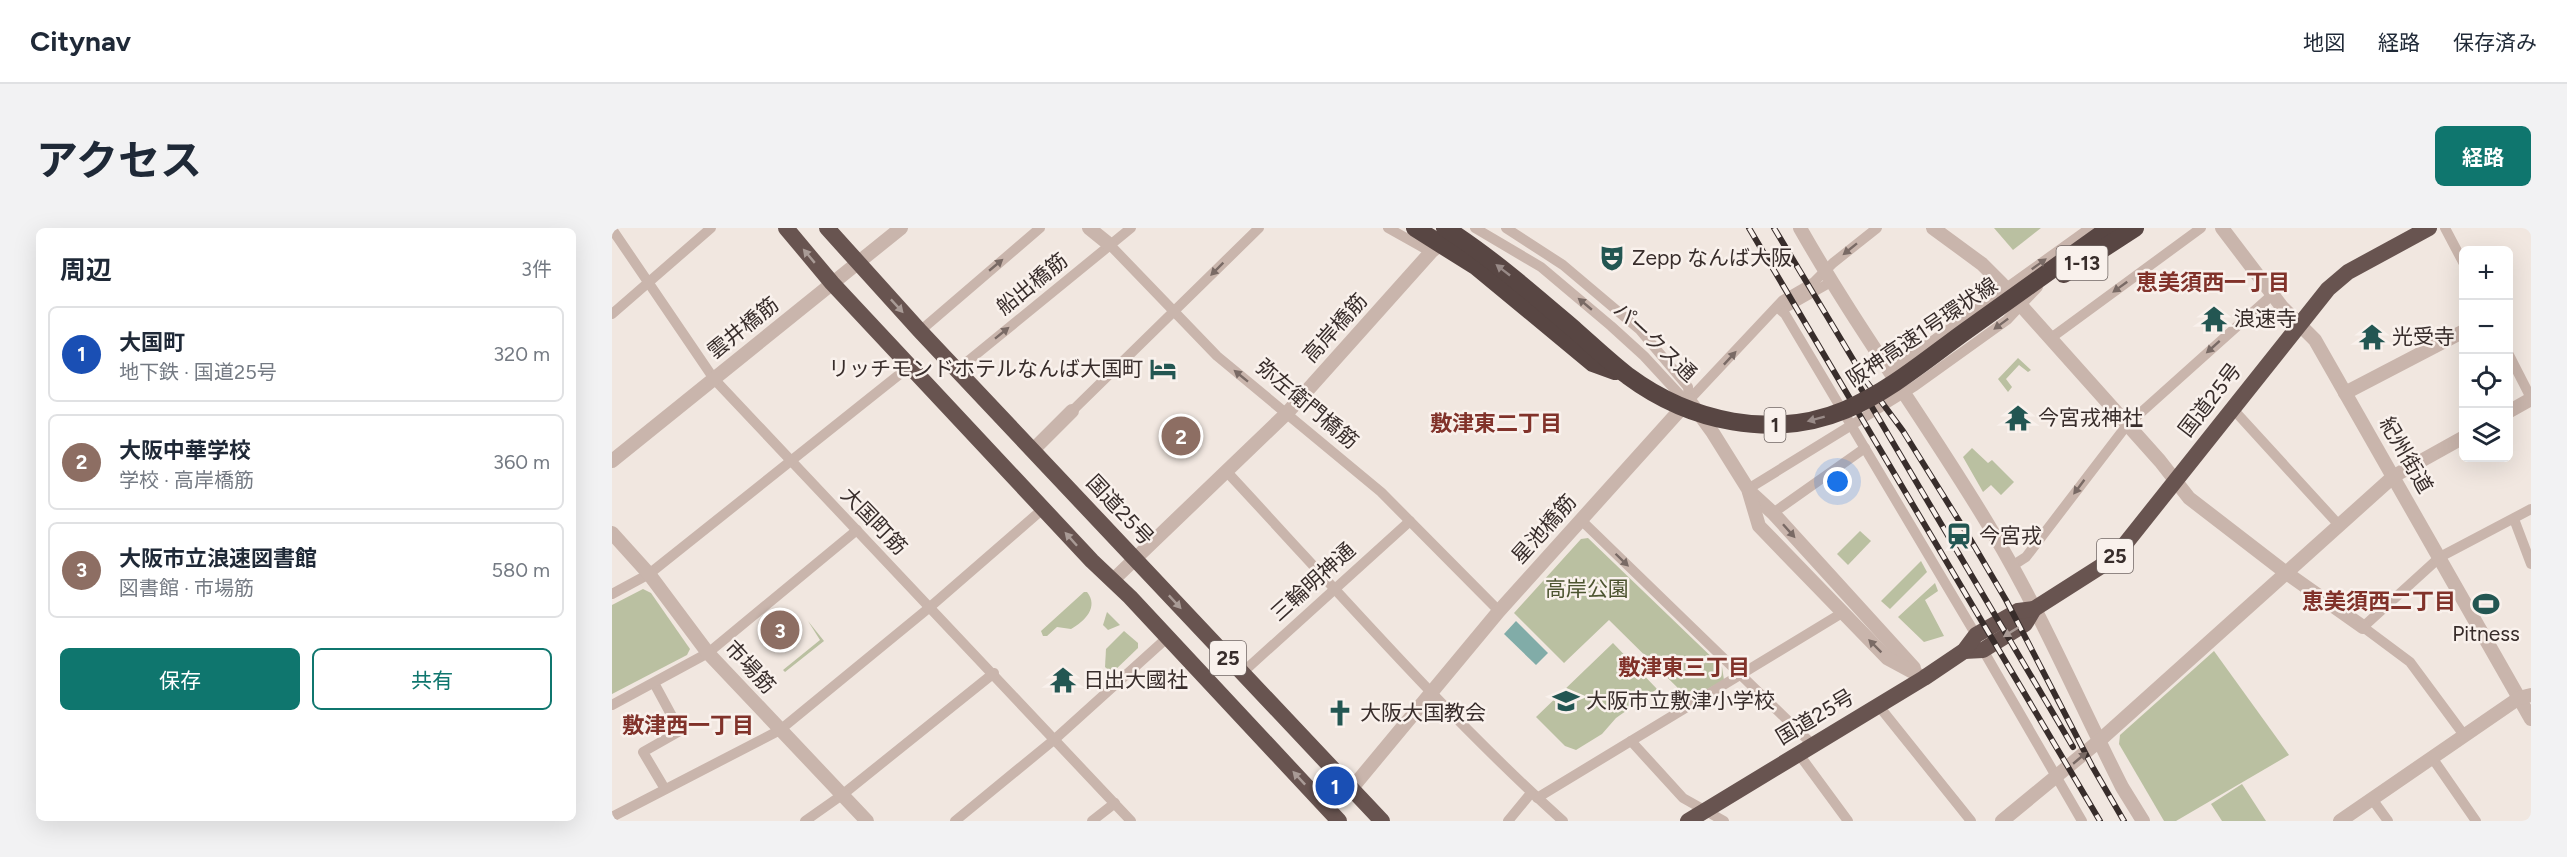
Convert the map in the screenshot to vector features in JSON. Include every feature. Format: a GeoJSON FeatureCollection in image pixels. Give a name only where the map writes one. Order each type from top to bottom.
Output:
{"type":"FeatureCollection","features":[{"type":"Feature","properties":{"kind":"highway","name":"25"},"geometry":{"type":"LineString","coordinates":[[786,228],[832,283],[1339,821]]}},
{"type":"Feature","properties":{"kind":"highway","name":"国道25号"},"geometry":{"type":"LineString","coordinates":[[827,228],[920,331],[1382,821]]}},
{"type":"Feature","properties":{"kind":"highway"},"geometry":{"type":"LineString","coordinates":[[1415,228],[1477,267],[1593,363],[1628,375]]}},
{"type":"Feature","properties":{"kind":"highway","name":"阪神高速1号環状線"},"geometry":{"type":"LineString","coordinates":[[1445,228],[1473,246],[1526,288],[1628,375],[1670,400],[1716,418],[1762,426],[1806,422],[1846,410],[1880,391],[2023,298],[2110,228]]}},
{"type":"Feature","properties":{"kind":"highway","name":"1-13"},"geometry":{"type":"LineString","coordinates":[[2023,298],[2065,274],[2135,228]]}},
{"type":"Feature","properties":{"kind":"highway","name":"国道25号"},"geometry":{"type":"LineString","coordinates":[[1688,821],[1924,678],[1979,642],[2025,624],[2034,609],[2114,558],[2328,289],[2348,272],[2429,228]]}},
{"type":"Feature","properties":{"kind":"street"},"geometry":{"type":"LineString","coordinates":[[612,314],[711,228]]}},
{"type":"Feature","properties":{"kind":"street","name":"雲井橋筋"},"geometry":{"type":"LineString","coordinates":[[612,461],[901,228]]}},
{"type":"Feature","properties":{"kind":"street"},"geometry":{"type":"LineString","coordinates":[[920,331],[1040,228]]}},
{"type":"Feature","properties":{"kind":"street","name":"弥左衛門橋筋"},"geometry":{"type":"LineString","coordinates":[[1089,228],[1110,245],[1217,356],[1381,492],[1499,611]]}},
{"type":"Feature","properties":{"kind":"street","name":"船出橋筋"},"geometry":{"type":"LineString","coordinates":[[957,370],[1131,228]]}},
{"type":"Feature","properties":{"kind":"street"},"geometry":{"type":"LineString","coordinates":[[1033,450],[1259,228]]}},
{"type":"Feature","properties":{"kind":"street"},"geometry":{"type":"LineString","coordinates":[[1388,228],[1431,252]]}},
{"type":"Feature","properties":{"kind":"street","name":"高岸橋筋"},"geometry":{"type":"LineString","coordinates":[[1112,581],[1287,413],[1431,252],[1460,228]]}},
{"type":"Feature","properties":{"kind":"street","name":"パークス通"},"geometry":{"type":"LineString","coordinates":[[1475,228],[1541,267],[1611,326],[1644,356],[1680,395],[1689,400]]}},
{"type":"Feature","properties":{"kind":"street","name":"パークス通"},"geometry":{"type":"LineString","coordinates":[[1506,228],[1563,265],[1640,330],[1688,387],[1689,400]]}},
{"type":"Feature","properties":{"kind":"street"},"geometry":{"type":"LineString","coordinates":[[1800,228],[1828,277],[1956,472],[2012,566],[2099,741],[2142,821]]}},
{"type":"Feature","properties":{"kind":"street"},"geometry":{"type":"LineString","coordinates":[[1777,307],[1787,307],[1828,277],[1876,228]]}},
{"type":"Feature","properties":{"kind":"street"},"geometry":{"type":"LineString","coordinates":[[1933,228],[1982,264],[2006,288],[2023,298],[2051,338],[2176,480],[2189,498],[2285,572],[2410,662],[2464,735]]}},
{"type":"Feature","properties":{"kind":"street"},"geometry":{"type":"LineString","coordinates":[[1889,372],[2090,228]]}},
{"type":"Feature","properties":{"kind":"street"},"geometry":{"type":"LineString","coordinates":[[1748,489],[1903,393],[2007,320],[2023,298],[2066,256],[2105,228]]}},
{"type":"Feature","properties":{"kind":"street"},"geometry":{"type":"LineString","coordinates":[[2051,338],[2201,228]]}},
{"type":"Feature","properties":{"kind":"street","name":"紀州街道"},"geometry":{"type":"LineString","coordinates":[[2222,228],[2272,294],[2314,340],[2440,557],[2525,697],[2531,719]]}},
{"type":"Feature","properties":{"kind":"street"},"geometry":{"type":"LineString","coordinates":[[2445,228],[2459,256]]}},
{"type":"Feature","properties":{"kind":"street","name":"大国町筋"},"geometry":{"type":"LineString","coordinates":[[613,232],[714,379],[790,463],[857,530],[1131,821]]}},
{"type":"Feature","properties":{"kind":"street"},"geometry":{"type":"LineString","coordinates":[[2012,566],[2025,557],[2127,424],[2272,294]]}},
{"type":"Feature","properties":{"kind":"street"},"geometry":{"type":"LineString","coordinates":[[1777,307],[1785,314],[1865,448],[2082,821]]}},
{"type":"Feature","properties":{"kind":"street","name":"星池橋筋"},"geometry":{"type":"LineString","coordinates":[[1352,788],[1499,611],[1580,519],[1777,307]]}},
{"type":"Feature","properties":{"kind":"street"},"geometry":{"type":"LineString","coordinates":[[2346,393],[2459,333]]}},
{"type":"Feature","properties":{"kind":"street"},"geometry":{"type":"LineString","coordinates":[[2509,354],[2531,398],[2513,409]]}},
{"type":"Feature","properties":{"kind":"street"},"geometry":{"type":"LineString","coordinates":[[612,594],[649,574],[910,366]]}},
{"type":"Feature","properties":{"kind":"street"},"geometry":{"type":"LineString","coordinates":[[1689,400],[1748,489],[1773,513],[1924,678]]}},
{"type":"Feature","properties":{"kind":"street"},"geometry":{"type":"LineString","coordinates":[[2232,408],[2338,524]]}},
{"type":"Feature","properties":{"kind":"street"},"geometry":{"type":"LineString","coordinates":[[2002,821],[2099,741],[2394,476],[2459,439]]}},
{"type":"Feature","properties":{"kind":"street"},"geometry":{"type":"LineString","coordinates":[[1773,513],[1865,448]]}},
{"type":"Feature","properties":{"kind":"street"},"geometry":{"type":"LineString","coordinates":[[1227,472],[1431,692],[1534,796],[1563,821]]}},
{"type":"Feature","properties":{"kind":"street"},"geometry":{"type":"LineString","coordinates":[[1748,489],[1760,526],[1887,658],[1924,678]]}},
{"type":"Feature","properties":{"kind":"street"},"geometry":{"type":"LineString","coordinates":[[612,817],[780,730],[930,607],[1044,508]]}},
{"type":"Feature","properties":{"kind":"street"},"geometry":{"type":"LineString","coordinates":[[2363,627],[2440,557],[2531,510]]}},
{"type":"Feature","properties":{"kind":"street"},"geometry":{"type":"LineString","coordinates":[[1580,519],[1741,676],[1806,749],[1848,821]]}},
{"type":"Feature","properties":{"kind":"street"},"geometry":{"type":"LineString","coordinates":[[2514,519],[2531,564]]}},
{"type":"Feature","properties":{"kind":"street","name":"三輪明神通"},"geometry":{"type":"LineString","coordinates":[[1242,673],[1410,520]]}},
{"type":"Feature","properties":{"kind":"street"},"geometry":{"type":"LineString","coordinates":[[612,705],[708,653],[857,530]]}},
{"type":"Feature","properties":{"kind":"street","name":"市場筋"},"geometry":{"type":"LineString","coordinates":[[612,533],[649,574],[708,653],[867,821]]}},
{"type":"Feature","properties":{"kind":"street"},"geometry":{"type":"LineString","coordinates":[[1508,821],[1534,796],[1741,676],[1842,613]]}},
{"type":"Feature","properties":{"kind":"street"},"geometry":{"type":"LineString","coordinates":[[955,821],[1055,739],[1168,637]]}},
{"type":"Feature","properties":{"kind":"street"},"geometry":{"type":"LineString","coordinates":[[804,821],[842,795],[994,674]]}},
{"type":"Feature","properties":{"kind":"street"},"geometry":{"type":"LineString","coordinates":[[654,683],[680,731],[644,752],[665,789]]}},
{"type":"Feature","properties":{"kind":"street"},"geometry":{"type":"LineString","coordinates":[[2340,821],[2433,759],[2464,735],[2525,697]]}},
{"type":"Feature","properties":{"kind":"street"},"geometry":{"type":"LineString","coordinates":[[1878,705],[1971,821]]}},
{"type":"Feature","properties":{"kind":"street"},"geometry":{"type":"LineString","coordinates":[[1631,741],[1683,798],[1724,821]]}},
{"type":"Feature","properties":{"kind":"street"},"geometry":{"type":"LineString","coordinates":[[2433,759],[2476,821]]}},
{"type":"Feature","properties":{"kind":"street"},"geometry":{"type":"LineString","coordinates":[[2372,800],[2388,821]]}},
{"type":"Feature","properties":{"kind":"street"},"geometry":{"type":"LineString","coordinates":[[1092,821],[1114,803]]}},
{"type":"Feature","properties":{"kind":"green space"},"geometry":{"type":"Polygon","coordinates":[[[1994,228],[2041,228],[2013,250],[1994,228]]]}},
{"type":"Feature","properties":{"kind":"green space"},"geometry":{"type":"Polygon","coordinates":[[[2018,358],[2031,370],[2028,372],[2019,365],[2006,379],[2012,387],[2008,392],[1998,379],[2018,358]]]}},
{"type":"Feature","properties":{"kind":"green space"},"geometry":{"type":"Polygon","coordinates":[[[1972,448],[1988,463],[1992,460],[2014,482],[2001,495],[1991,485],[1983,492],[1963,457],[1972,448]]]}},
{"type":"Feature","properties":{"kind":"green space"},"geometry":{"type":"Polygon","coordinates":[[[1860,531],[1871,541],[1848,565],[1837,554],[1860,531]]]}},
{"type":"Feature","properties":{"kind":"green space","name":"高岸公園"},"geometry":{"type":"Polygon","coordinates":[[[1588,538],[1722,667],[1724,680],[1684,702],[1685,695],[1609,620],[1564,663],[1514,613],[1581,539],[1588,538]]]}},
{"type":"Feature","properties":{"kind":"green space"},"geometry":{"type":"Polygon","coordinates":[[[1921,561],[1927,572],[1890,609],[1881,601],[1921,561]]]}},
{"type":"Feature","properties":{"kind":"green space"},"geometry":{"type":"Polygon","coordinates":[[[1935,583],[1938,591],[1925,600],[1944,636],[1924,642],[1898,617],[1935,583]]]}},
{"type":"Feature","properties":{"kind":"green space"},"geometry":{"type":"Polygon","coordinates":[[[643,589],[651,593],[690,649],[687,655],[612,694],[612,605],[643,589]]]}},
{"type":"Feature","properties":{"kind":"green space"},"geometry":{"type":"Polygon","coordinates":[[[1084,592],[1087,592],[1092,603],[1085,618],[1071,629],[1057,627],[1047,636],[1043,636],[1041,631],[1084,592]]]}},
{"type":"Feature","properties":{"kind":"green space"},"geometry":{"type":"Polygon","coordinates":[[[1107,612],[1120,625],[1108,630],[1103,625],[1107,612]]]}},
{"type":"Feature","properties":{"kind":"green space"},"geometry":{"type":"Polygon","coordinates":[[[808,621],[824,641],[785,672],[783,670],[820,640],[808,621]]]}},
{"type":"Feature","properties":{"kind":"green space"},"geometry":{"type":"Polygon","coordinates":[[[1124,631],[1138,643],[1138,648],[1112,673],[1105,667],[1106,649],[1124,631]]]}},
{"type":"Feature","properties":{"kind":"green space"},"geometry":{"type":"Polygon","coordinates":[[[1613,643],[1657,689],[1616,718],[1602,734],[1576,750],[1565,746],[1536,717],[1613,643]]]}},
{"type":"Feature","properties":{"kind":"green space"},"geometry":{"type":"Polygon","coordinates":[[[2214,651],[2289,755],[2176,821],[2164,821],[2119,744],[2120,735],[2214,651]]]}},
{"type":"Feature","properties":{"kind":"green space"},"geometry":{"type":"Polygon","coordinates":[[[2242,784],[2266,821],[2222,821],[2211,804],[2242,784]]]}},
{"type":"Feature","properties":{"kind":"water"},"geometry":{"type":"Polygon","coordinates":[[[1516,621],[1548,653],[1536,665],[1504,634],[1516,621]]]}},
{"type":"Feature","properties":{"kind":"railway"},"geometry":{"type":"LineString","coordinates":[[1749,228],[2100,821]]}},
{"type":"Feature","properties":{"kind":"railway"},"geometry":{"type":"LineString","coordinates":[[1774,228],[1866,381],[1903,431],[1966,532],[2006,600],[2092,766],[2124,821]]}},
{"type":"Feature","properties":{"kind":"railway"},"geometry":{"type":"LineString","coordinates":[[1853,375],[2073,747]]}},
{"type":"Feature","properties":{"kind":"place","name":"Zepp なんば大阪"},"geometry":{"type":"Point","coordinates":[1612,258]}},
{"type":"Feature","properties":{"kind":"place","name":"浪速寺"},"geometry":{"type":"Point","coordinates":[2214,319]}},
{"type":"Feature","properties":{"kind":"place","name":"光受寺"},"geometry":{"type":"Point","coordinates":[2372,337]}},
{"type":"Feature","properties":{"kind":"place","name":"リッチモンドホテルなんば大国町"},"geometry":{"type":"Point","coordinates":[1163,369]}},
{"type":"Feature","properties":{"kind":"place","name":"今宮戎神社"},"geometry":{"type":"Point","coordinates":[2018,418]}},
{"type":"Feature","properties":{"kind":"place","name":"大阪中華学校"},"geometry":{"type":"Point","coordinates":[1181,436]}},
{"type":"Feature","properties":{"kind":"place","name":"今宮戎"},"geometry":{"type":"Point","coordinates":[1959,536]}},
{"type":"Feature","properties":{"kind":"place","name":"Pitness"},"geometry":{"type":"Point","coordinates":[2486,604]}},
{"type":"Feature","properties":{"kind":"place","name":"大阪市立浪速図書館"},"geometry":{"type":"Point","coordinates":[780,630]}},
{"type":"Feature","properties":{"kind":"place","name":"日出大國社"},"geometry":{"type":"Point","coordinates":[1063,680]}},
{"type":"Feature","properties":{"kind":"place","name":"大阪市立敷津小学校"},"geometry":{"type":"Point","coordinates":[1566,701]}},
{"type":"Feature","properties":{"kind":"place","name":"大阪大国教会"},"geometry":{"type":"Point","coordinates":[1340,713]}},
{"type":"Feature","properties":{"kind":"place","name":"大国町"},"geometry":{"type":"Point","coordinates":[1335,786]}},
{"type":"Feature","properties":{"kind":"district","name":"恵美須西一丁目"},"geometry":{"type":"Point","coordinates":[2213,282]}},
{"type":"Feature","properties":{"kind":"district","name":"敷津東二丁目"},"geometry":{"type":"Point","coordinates":[1496,423]}},
{"type":"Feature","properties":{"kind":"district","name":"恵美須西二丁目"},"geometry":{"type":"Point","coordinates":[2379,601]}},
{"type":"Feature","properties":{"kind":"district","name":"敷津東三丁目"},"geometry":{"type":"Point","coordinates":[1684,667]}},
{"type":"Feature","properties":{"kind":"district","name":"敷津西一丁目"},"geometry":{"type":"Point","coordinates":[688,725]}}]}
